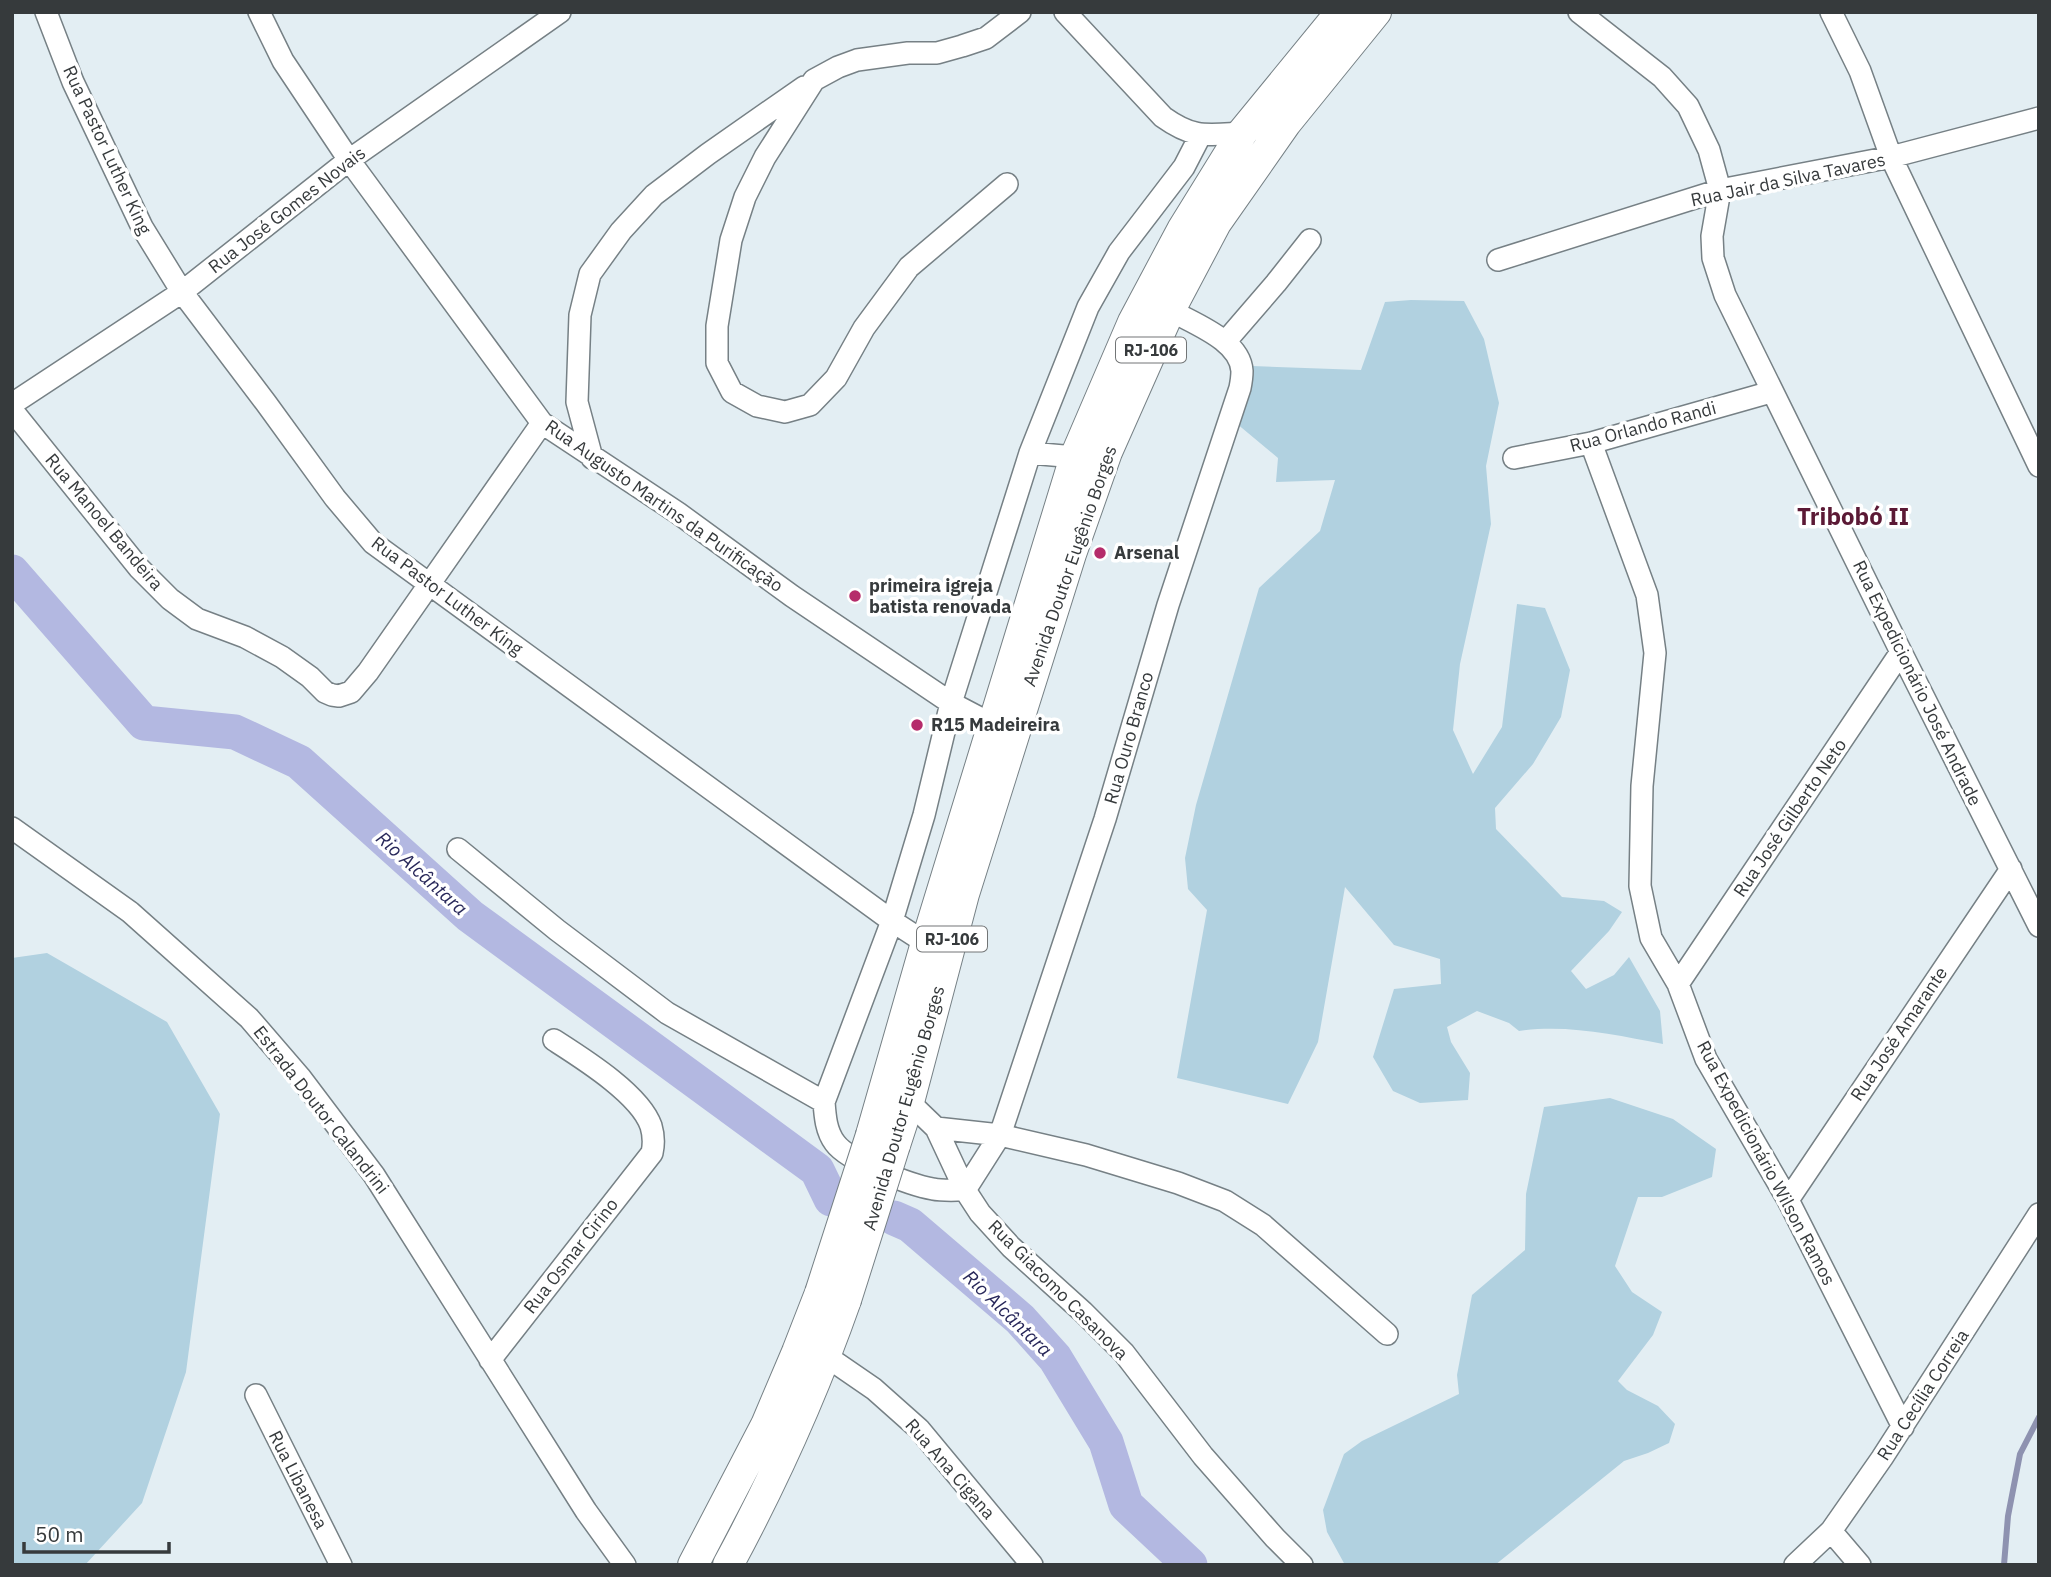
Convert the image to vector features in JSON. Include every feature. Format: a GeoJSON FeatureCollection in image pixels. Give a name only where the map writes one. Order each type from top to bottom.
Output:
{"type":"FeatureCollection","features":[{"type":"Feature","properties":{"kind":"highway","name":"Avenida Doutor Eugênio Borges"},"geometry":{"type":"LineString","coordinates":[[693,1565],[833,1297],[883,1140],[926,943],[1075,457],[1133,322],[1182,230],[1242,133],[1341,12]]}},
{"type":"Feature","properties":{"kind":"highway","name":"Avenida Doutor Eugênio Borges"},"geometry":{"type":"LineString","coordinates":[[883,1140],[909,1102],[964,894],[1071,554],[1107,452],[1170,310],[1216,223],[1286,124],[1376,12]]}},
{"type":"Feature","properties":{"kind":"highway","name":"Avenida Doutor Eugênio Borges"},"geometry":{"type":"LineString","coordinates":[[727,1565],[777,1466],[826,1356],[833,1297]]}},
{"type":"Feature","properties":{"kind":"street","name":"Rua Pastor Luther King"},"geometry":{"type":"LineString","coordinates":[[46,12],[73,82],[142,227],[183,292],[335,498],[373,543],[892,921],[926,943]]}},
{"type":"Feature","properties":{"kind":"street","name":"Rua Augusto Martins da Purificação"},"geometry":{"type":"LineString","coordinates":[[260,12],[283,61],[349,160],[542,423],[678,513],[792,596],[951,703],[993,725]]}},
{"type":"Feature","properties":{"kind":"street","name":"Rua José Gomes Novais"},"geometry":{"type":"LineString","coordinates":[[12,404],[183,292],[349,160],[560,12]]}},
{"type":"Feature","properties":{"kind":"street"},"geometry":{"type":"LineString","coordinates":[[592,458],[577,402],[580,315],[590,274],[621,231],[654,195],[814,80],[838,67],[857,60],[908,53],[937,53],[962,46],[986,38],[1020,12]]}},
{"type":"Feature","properties":{"kind":"street"},"geometry":{"type":"LineString","coordinates":[[1065,12],[1163,117],[1179,128],[1200,136],[1242,133]]}},
{"type":"Feature","properties":{"kind":"street","name":"Rua Expedicionário José Andrade"},"geometry":{"type":"LineString","coordinates":[[1579,12],[1662,77],[1688,106],[1709,150],[1720,190],[1712,236],[1713,258],[1725,295],[2039,926]]}},
{"type":"Feature","properties":{"kind":"street"},"geometry":{"type":"LineString","coordinates":[[1832,12],[1860,72],[1891,157],[2039,466]]}},
{"type":"Feature","properties":{"kind":"street"},"geometry":{"type":"LineString","coordinates":[[814,80],[765,157],[745,197],[731,240],[724,276],[716,326],[717,363],[732,392],[757,406],[785,412],[810,405],[836,377],[863,328],[909,267],[1007,184]]}},
{"type":"Feature","properties":{"kind":"street","name":"Rua Jair da Silva Tavares"},"geometry":{"type":"LineString","coordinates":[[1498,260],[1720,190],[1891,157],[2039,118]]}},
{"type":"Feature","properties":{"kind":"street"},"geometry":{"type":"LineString","coordinates":[[965,1190],[934,1190],[852,1158],[835,1144],[826,1127],[824,1102],[892,921],[924,815],[951,703],[1030,453],[1088,307],[1119,252],[1184,167],[1200,136]]}},
{"type":"Feature","properties":{"kind":"street"},"geometry":{"type":"LineString","coordinates":[[1170,310],[1226,341],[1310,240]]}},
{"type":"Feature","properties":{"kind":"street","name":"Rua Ouro Branco"},"geometry":{"type":"LineString","coordinates":[[965,1190],[1000,1135],[1105,820],[1168,605],[1240,388],[1242,372],[1239,359],[1226,341]]}},
{"type":"Feature","properties":{"kind":"street","name":"Rua Orlando Randi"},"geometry":{"type":"LineString","coordinates":[[1514,458],[1591,443],[1772,392]]}},
{"type":"Feature","properties":{"kind":"street","name":"Rua Manoel Bandeira"},"geometry":{"type":"LineString","coordinates":[[12,410],[139,568],[170,599],[197,619],[245,637],[282,657],[310,677],[325,692],[339,696],[351,692],[368,672],[542,423]]}},
{"type":"Feature","properties":{"kind":"street","name":"Rua Expedicionário Wilson Ramos"},"geometry":{"type":"LineString","coordinates":[[1591,443],[1647,595],[1655,653],[1642,786],[1640,886],[1651,938],[1678,984],[1706,1059],[1788,1200],[1903,1427]]}},
{"type":"Feature","properties":{"kind":"street"},"geometry":{"type":"LineString","coordinates":[[1030,453],[1075,457]]}},
{"type":"Feature","properties":{"kind":"street","name":"Rua José Gilberto Neto"},"geometry":{"type":"LineString","coordinates":[[1678,984],[1901,652]]}},
{"type":"Feature","properties":{"kind":"street","name":"Estrada Doutor Calandrini"},"geometry":{"type":"LineString","coordinates":[[12,828],[130,912],[249,1018],[300,1077],[374,1175],[586,1511],[625,1565]]}},
{"type":"Feature","properties":{"kind":"street"},"geometry":{"type":"LineString","coordinates":[[458,849],[557,930],[667,1013],[824,1102]]}},
{"type":"Feature","properties":{"kind":"street","name":"Rua José Amarante"},"geometry":{"type":"LineString","coordinates":[[1788,1200],[2011,869]]}},
{"type":"Feature","properties":{"kind":"street","name":"Rua Osmar Cirino"},"geometry":{"type":"LineString","coordinates":[[490,1360],[652,1153],[654,1142],[651,1126],[642,1109],[594,1066],[554,1040]]}},
{"type":"Feature","properties":{"kind":"street","name":"Rua Giacomo Casanova"},"geometry":{"type":"LineString","coordinates":[[909,1102],[936,1128],[965,1190],[980,1213],[1011,1248],[1083,1312],[1124,1353],[1203,1456],[1302,1565]]}},
{"type":"Feature","properties":{"kind":"street"},"geometry":{"type":"LineString","coordinates":[[936,1128],[1000,1135],[1099,1159],[1178,1182],[1225,1200],[1263,1225],[1387,1334]]}},
{"type":"Feature","properties":{"kind":"street","name":"Rua Cecília Correia"},"geometry":{"type":"LineString","coordinates":[[1795,1565],[1831,1531],[1903,1427],[2039,1214]]}},
{"type":"Feature","properties":{"kind":"street","name":"Rua Ana Cigana"},"geometry":{"type":"LineString","coordinates":[[826,1356],[874,1390],[919,1429],[1032,1565]]}},
{"type":"Feature","properties":{"kind":"street","name":"Rua Libanesa"},"geometry":{"type":"LineString","coordinates":[[256,1395],[341,1565]]}},
{"type":"Feature","properties":{"kind":"street"},"geometry":{"type":"LineString","coordinates":[[1831,1531],[1860,1565]]}},
{"type":"Feature","properties":{"kind":"shaded area"},"geometry":{"type":"Polygon","coordinates":[[[1464,301],[1484,339],[1499,403],[1486,466],[1491,524],[1460,664],[1453,730],[1473,774],[1502,727],[1517,604],[1545,608],[1570,670],[1561,717],[1533,764],[1495,808],[1496,829],[1562,897],[1604,901],[1622,912],[1609,931],[1571,971],[1586,989],[1614,975],[1629,957],[1660,1011],[1663,1044],[1573,1030],[1519,1031],[1509,1023],[1477,1011],[1447,1027],[1451,1042],[1470,1073],[1468,1100],[1420,1103],[1393,1091],[1373,1057],[1394,989],[1441,984],[1440,959],[1394,945],[1345,887],[1318,1042],[1288,1104],[1177,1078],[1207,910],[1188,889],[1185,858],[1196,805],[1259,588],[1320,531],[1335,480],[1276,482],[1278,458],[1236,423],[1252,366],[1361,370],[1385,302],[1464,301]]]}},
{"type":"Feature","properties":{"kind":"shaded area"},"geometry":{"type":"Polygon","coordinates":[[[47,953],[167,1022],[220,1114],[186,1372],[142,1503],[85,1565],[12,1565],[12,958],[47,953]]]}},
{"type":"Feature","properties":{"kind":"shaded area"},"geometry":{"type":"Polygon","coordinates":[[[1610,1098],[1673,1119],[1716,1149],[1712,1177],[1662,1197],[1638,1197],[1615,1266],[1632,1292],[1662,1312],[1653,1335],[1618,1381],[1627,1390],[1658,1406],[1675,1424],[1669,1443],[1624,1461],[1495,1565],[1345,1565],[1327,1532],[1323,1510],[1344,1454],[1362,1441],[1459,1394],[1457,1375],[1472,1295],[1525,1250],[1526,1194],[1544,1107],[1610,1098]]]}},
{"type":"Feature","properties":{"kind":"waterway","name":"Rio Alcântara"},"geometry":{"type":"LineString","coordinates":[[12,572],[144,723],[235,732],[299,762],[470,916],[817,1170],[831,1199]]}},
{"type":"Feature","properties":{"kind":"waterway","name":"Rio Alcântara"},"geometry":{"type":"LineString","coordinates":[[894,1218],[910,1225],[1020,1319],[1055,1358],[1106,1442],[1126,1505],[1190,1565]]}},
{"type":"Feature","properties":{"kind":"waterway"},"geometry":{"type":"LineString","coordinates":[[2004,1565],[2008,1516],[2020,1454],[2039,1417]]}},
{"type":"Feature","properties":{"kind":"place","name":"Arsenal"},"geometry":{"type":"Point","coordinates":[1100,553]}},
{"type":"Feature","properties":{"kind":"place","name":"primeira igreja batista renovada"},"geometry":{"type":"Point","coordinates":[855,596]}},
{"type":"Feature","properties":{"kind":"place","name":"R15 Madeireira"},"geometry":{"type":"Point","coordinates":[917,725]}},
{"type":"Feature","properties":{"kind":"district","name":"Tribobó II"},"geometry":{"type":"Point","coordinates":[1853,517]}}]}
